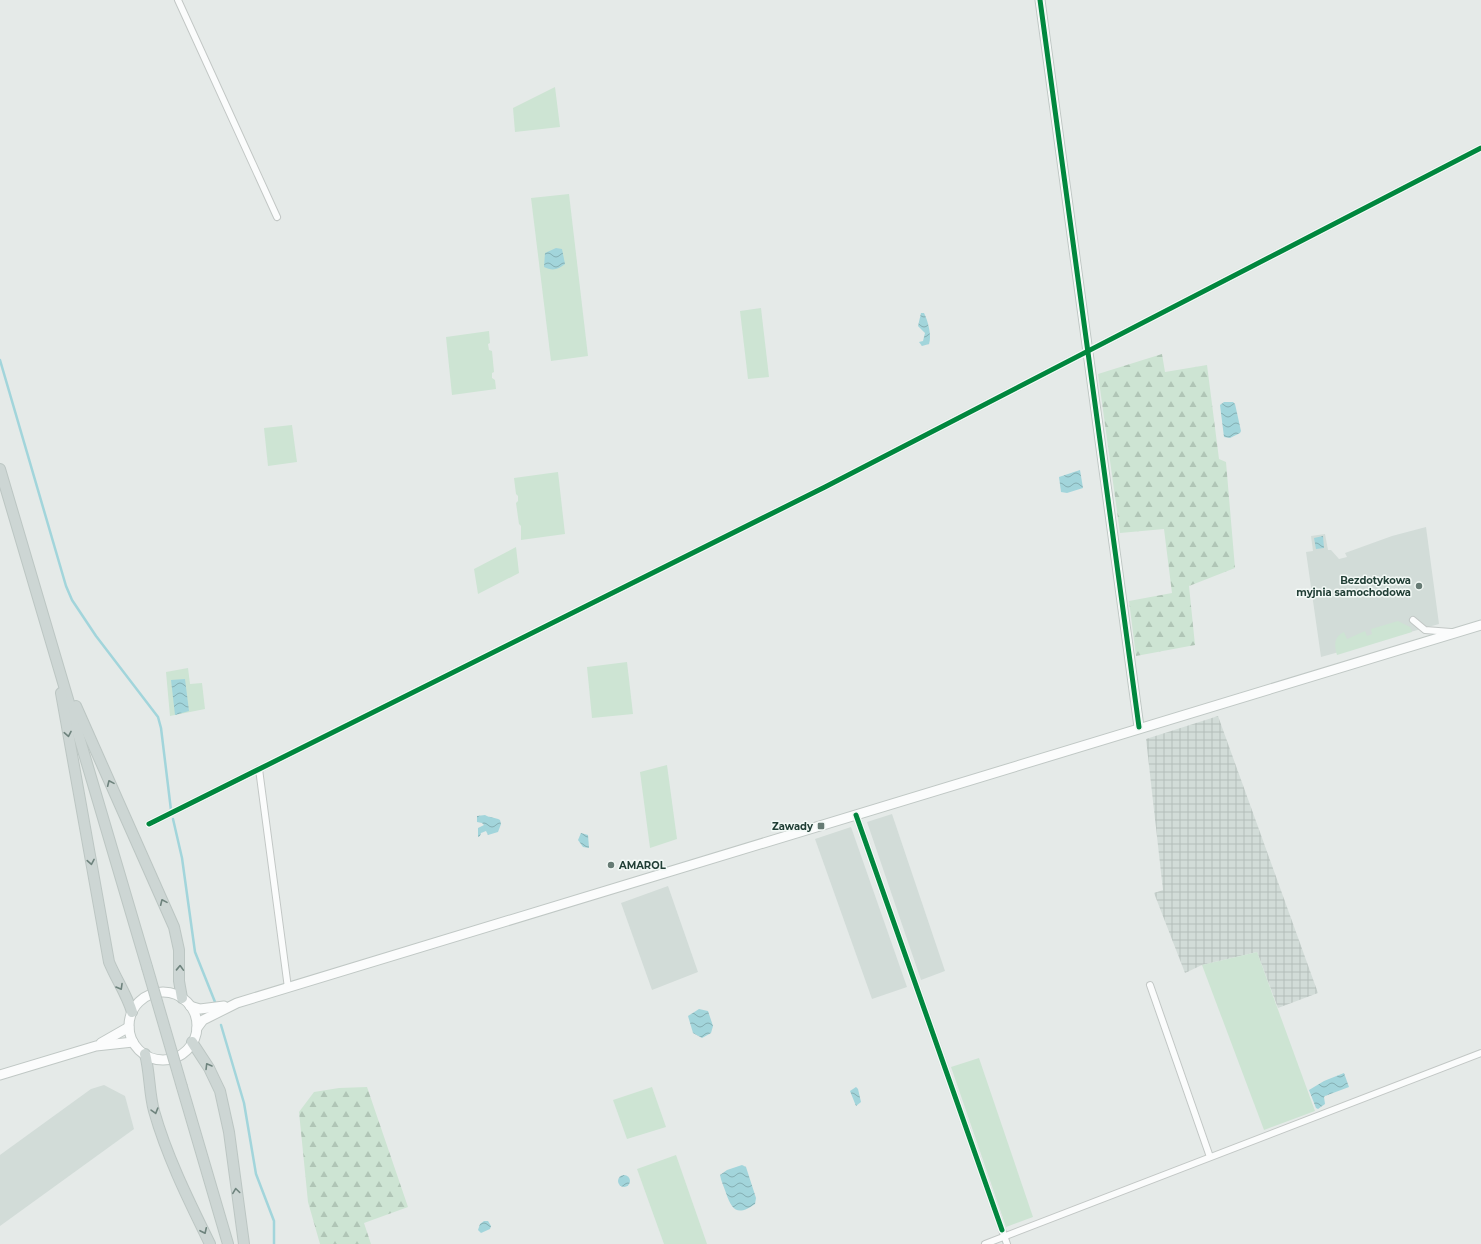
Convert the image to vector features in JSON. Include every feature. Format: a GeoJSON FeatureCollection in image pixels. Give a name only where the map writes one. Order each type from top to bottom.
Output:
{"type":"FeatureCollection","features":[{"type":"Feature","properties":{"kind":"main road"},"geometry":{"type":"LineString","coordinates":[[1040,0],[1089,350],[1136,711],[1140,727]]}},
{"type":"Feature","properties":{"kind":"main road"},"geometry":{"type":"LineString","coordinates":[[0,469],[228,1244]]}},
{"type":"Feature","properties":{"kind":"main road"},"geometry":{"type":"LineString","coordinates":[[190,1006],[200,1009],[237,1003],[288,988],[1140,727],[1481,625]]}},
{"type":"Feature","properties":{"kind":"main road"},"geometry":{"type":"LineString","coordinates":[[59,668],[174,927],[179,950],[179,981],[182,998]]}},
{"type":"Feature","properties":{"kind":"main road"},"geometry":{"type":"LineString","coordinates":[[59,668],[62,703],[108,956],[116,980],[129,1002],[132,1012]]}},
{"type":"Feature","properties":{"kind":"main road"},"geometry":{"type":"LineString","coordinates":[[197,1028],[195,1016],[190,1006],[182,998],[166,992],[154,993],[142,999],[132,1012],[129,1028],[133,1042],[145,1054],[155,1059],[171,1058],[186,1051],[192,1042],[197,1028],[207,1017],[237,1003]]}},
{"type":"Feature","properties":{"kind":"main road"},"geometry":{"type":"LineString","coordinates":[[96,1046],[129,1028]]}},
{"type":"Feature","properties":{"kind":"main road"},"geometry":{"type":"LineString","coordinates":[[0,1076],[96,1046],[133,1042]]}},
{"type":"Feature","properties":{"kind":"main road"},"geometry":{"type":"LineString","coordinates":[[192,1042],[217,1081],[222,1097],[229,1132],[244,1244]]}},
{"type":"Feature","properties":{"kind":"main road"},"geometry":{"type":"LineString","coordinates":[[145,1054],[149,1092],[160,1128],[182,1187],[210,1244]]}},
{"type":"Feature","properties":{"kind":"street"},"geometry":{"type":"LineString","coordinates":[[178,0],[276,217]]}},
{"type":"Feature","properties":{"kind":"street"},"geometry":{"type":"LineString","coordinates":[[149,824],[585,608],[1481,148]]}},
{"type":"Feature","properties":{"kind":"street"},"geometry":{"type":"LineString","coordinates":[[1413,620],[1425,630],[1455,632]]}},
{"type":"Feature","properties":{"kind":"street"},"geometry":{"type":"LineString","coordinates":[[259,769],[288,988]]}},
{"type":"Feature","properties":{"kind":"street"},"geometry":{"type":"LineString","coordinates":[[856,815],[1007,1244]]}},
{"type":"Feature","properties":{"kind":"street"},"geometry":{"type":"LineString","coordinates":[[1150,985],[1210,1157]]}},
{"type":"Feature","properties":{"kind":"street"},"geometry":{"type":"LineString","coordinates":[[985,1244],[1481,1053]]}},
{"type":"Feature","properties":{"kind":"shaded area"},"geometry":{"type":"Polygon","coordinates":[[[1426,527],[1439,624],[1321,657],[1306,552],[1313,551],[1311,536],[1325,534],[1328,550],[1331,550],[1339,559],[1347,557],[1345,553],[1392,536],[1426,527]]]}},
{"type":"Feature","properties":{"kind":"shaded area"},"geometry":{"type":"Polygon","coordinates":[[[1218,716],[1318,993],[1278,1008],[1257,952],[1202,965],[1185,973],[1154,893],[1163,890],[1146,739],[1218,716]]]}},
{"type":"Feature","properties":{"kind":"shaded area"},"geometry":{"type":"Polygon","coordinates":[[[892,814],[945,971],[921,980],[867,822],[892,814]]]}},
{"type":"Feature","properties":{"kind":"shaded area"},"geometry":{"type":"Polygon","coordinates":[[[851,827],[907,987],[872,999],[815,839],[851,827]]]}},
{"type":"Feature","properties":{"kind":"shaded area"},"geometry":{"type":"Polygon","coordinates":[[[668,886],[698,972],[652,990],[621,903],[668,886]]]}},
{"type":"Feature","properties":{"kind":"shaded area"},"geometry":{"type":"Polygon","coordinates":[[[104,1085],[125,1096],[134,1129],[0,1226],[0,1155],[91,1089],[104,1085]]]}},
{"type":"Feature","properties":{"kind":"green space"},"geometry":{"type":"Polygon","coordinates":[[[555,87],[560,127],[515,132],[513,108],[555,87]]]}},
{"type":"Feature","properties":{"kind":"green space"},"geometry":{"type":"Polygon","coordinates":[[[569,194],[588,356],[551,361],[531,198],[569,194]]]}},
{"type":"Feature","properties":{"kind":"green space"},"geometry":{"type":"Polygon","coordinates":[[[761,308],[769,377],[748,379],[740,311],[761,308]]]}},
{"type":"Feature","properties":{"kind":"green space"},"geometry":{"type":"Polygon","coordinates":[[[489,331],[490,343],[488,344],[489,350],[492,351],[494,372],[492,373],[492,378],[495,380],[496,389],[452,395],[446,337],[489,331]]]}},
{"type":"Feature","properties":{"kind":"green space"},"geometry":{"type":"Polygon","coordinates":[[[1162,354],[1165,372],[1207,365],[1219,459],[1226,462],[1235,568],[1189,586],[1195,645],[1136,656],[1129,601],[1172,593],[1164,529],[1120,533],[1098,374],[1162,354]]]}},
{"type":"Feature","properties":{"kind":"green space"},"geometry":{"type":"Polygon","coordinates":[[[292,425],[297,462],[268,466],[264,428],[292,425]]]}},
{"type":"Feature","properties":{"kind":"green space"},"geometry":{"type":"Polygon","coordinates":[[[558,472],[565,534],[521,540],[521,526],[519,524],[516,503],[518,501],[518,496],[516,494],[514,478],[558,472]]]}},
{"type":"Feature","properties":{"kind":"green space"},"geometry":{"type":"Polygon","coordinates":[[[516,547],[519,573],[478,594],[474,569],[516,547]]]}},
{"type":"Feature","properties":{"kind":"green space"},"geometry":{"type":"Polygon","coordinates":[[[1398,621],[1410,627],[1412,632],[1337,655],[1335,648],[1336,641],[1338,636],[1344,632],[1347,639],[1365,631],[1367,636],[1372,634],[1371,629],[1398,621]]]}},
{"type":"Feature","properties":{"kind":"green space"},"geometry":{"type":"Polygon","coordinates":[[[627,662],[633,714],[592,718],[587,667],[627,662]]]}},
{"type":"Feature","properties":{"kind":"green space"},"geometry":{"type":"Polygon","coordinates":[[[188,668],[190,684],[202,683],[205,709],[170,716],[166,672],[188,668]]]}},
{"type":"Feature","properties":{"kind":"green space"},"geometry":{"type":"Polygon","coordinates":[[[667,765],[677,839],[650,848],[640,772],[667,765]]]}},
{"type":"Feature","properties":{"kind":"green space"},"geometry":{"type":"Polygon","coordinates":[[[1257,952],[1315,1111],[1264,1130],[1202,965],[1257,952]]]}},
{"type":"Feature","properties":{"kind":"green space"},"geometry":{"type":"Polygon","coordinates":[[[979,1058],[1033,1217],[1006,1227],[951,1067],[979,1058]]]}},
{"type":"Feature","properties":{"kind":"green space"},"geometry":{"type":"Polygon","coordinates":[[[367,1087],[408,1207],[364,1223],[371,1244],[320,1244],[308,1202],[299,1112],[314,1092],[339,1088],[367,1087]]]}},
{"type":"Feature","properties":{"kind":"green space"},"geometry":{"type":"Polygon","coordinates":[[[652,1087],[666,1127],[627,1139],[613,1100],[652,1087]]]}},
{"type":"Feature","properties":{"kind":"green space"},"geometry":{"type":"Polygon","coordinates":[[[676,1155],[707,1244],[664,1244],[637,1169],[676,1155]]]}},
{"type":"Feature","properties":{"kind":"water"},"geometry":{"type":"Polygon","coordinates":[[[556,248],[562,249],[565,264],[560,268],[555,269],[544,267],[545,253],[556,248]]]}},
{"type":"Feature","properties":{"kind":"water"},"geometry":{"type":"Polygon","coordinates":[[[921,313],[924,313],[929,328],[930,337],[929,344],[922,346],[919,342],[923,341],[925,333],[918,326],[921,313]]]}},
{"type":"Feature","properties":{"kind":"water"},"geometry":{"type":"Polygon","coordinates":[[[1224,402],[1233,402],[1235,404],[1241,431],[1230,438],[1224,437],[1220,405],[1224,402]]]}},
{"type":"Feature","properties":{"kind":"water"},"geometry":{"type":"Polygon","coordinates":[[[1080,470],[1083,488],[1067,493],[1061,492],[1059,477],[1080,470]]]}},
{"type":"Feature","properties":{"kind":"water"},"geometry":{"type":"Polygon","coordinates":[[[1323,536],[1324,548],[1316,549],[1314,538],[1323,536]]]}},
{"type":"Feature","properties":{"kind":"water"},"geometry":{"type":"Polygon","coordinates":[[[185,679],[189,711],[175,715],[171,680],[185,679]]]}},
{"type":"Feature","properties":{"kind":"water"},"geometry":{"type":"Polygon","coordinates":[[[485,815],[500,820],[501,824],[498,832],[488,835],[486,831],[481,833],[478,837],[478,828],[484,825],[477,822],[477,816],[485,815]]]}},
{"type":"Feature","properties":{"kind":"water"},"geometry":{"type":"Polygon","coordinates":[[[581,833],[588,835],[589,848],[583,847],[578,840],[581,833]]]}},
{"type":"Feature","properties":{"kind":"water"},"geometry":{"type":"Polygon","coordinates":[[[699,1009],[708,1011],[713,1026],[711,1033],[702,1038],[693,1033],[688,1016],[699,1009]]]}},
{"type":"Feature","properties":{"kind":"water"},"geometry":{"type":"Polygon","coordinates":[[[1344,1073],[1349,1087],[1325,1096],[1325,1104],[1318,1109],[1316,1108],[1309,1090],[1324,1081],[1344,1073]]]}},
{"type":"Feature","properties":{"kind":"water"},"geometry":{"type":"Polygon","coordinates":[[[856,1087],[858,1089],[861,1102],[856,1106],[850,1091],[856,1087]]]}},
{"type":"Feature","properties":{"kind":"water"},"geometry":{"type":"Polygon","coordinates":[[[742,1165],[746,1167],[756,1198],[755,1204],[740,1211],[733,1208],[728,1199],[720,1175],[727,1170],[742,1165]]]}},
{"type":"Feature","properties":{"kind":"water"},"geometry":{"type":"Polygon","coordinates":[[[622,1175],[626,1175],[630,1181],[626,1187],[622,1187],[618,1183],[618,1179],[622,1175]]]}},
{"type":"Feature","properties":{"kind":"water"},"geometry":{"type":"Polygon","coordinates":[[[484,1221],[488,1221],[491,1226],[490,1229],[481,1233],[478,1230],[480,1224],[484,1221]]]}},
{"type":"Feature","properties":{"kind":"waterway"},"geometry":{"type":"LineString","coordinates":[[0,360],[66,586],[72,600],[96,636],[158,717],[161,728],[171,810]]}},
{"type":"Feature","properties":{"kind":"waterway"},"geometry":{"type":"LineString","coordinates":[[173,819],[182,858],[195,952],[215,1002]]}},
{"type":"Feature","properties":{"kind":"waterway"},"geometry":{"type":"LineString","coordinates":[[221,1025],[244,1103],[256,1174],[274,1221],[274,1244]]}},
{"type":"Feature","properties":{"kind":"cycle path"},"geometry":{"type":"LineString","coordinates":[[1040,0],[1139,727]]}},
{"type":"Feature","properties":{"kind":"cycle path"},"geometry":{"type":"LineString","coordinates":[[149,824],[825,487],[1481,148]]}},
{"type":"Feature","properties":{"kind":"cycle path"},"geometry":{"type":"LineString","coordinates":[[856,815],[1002,1230]]}},
{"type":"Feature","properties":{"kind":"place","name":"Bezdotykowa myjnia samochodowa"},"geometry":{"type":"Point","coordinates":[1419,586]}},
{"type":"Feature","properties":{"kind":"place","name":"Zawady"},"geometry":{"type":"Point","coordinates":[821,826]}},
{"type":"Feature","properties":{"kind":"place","name":"AMAROL"},"geometry":{"type":"Point","coordinates":[611,865]}}]}
